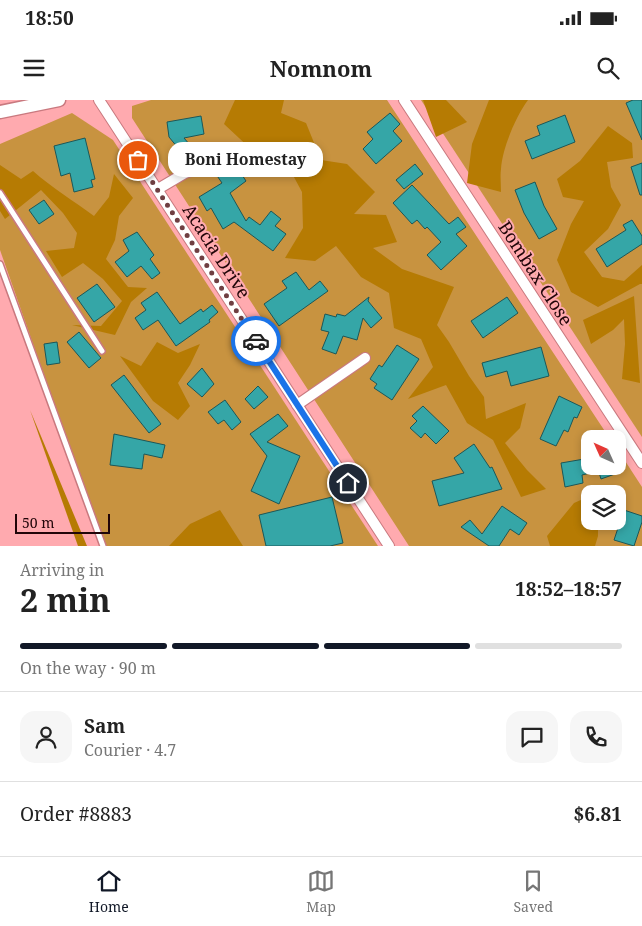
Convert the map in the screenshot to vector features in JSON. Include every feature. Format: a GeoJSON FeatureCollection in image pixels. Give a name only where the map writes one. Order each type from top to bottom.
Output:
{"type":"FeatureCollection","features":[{"type":"Feature","properties":{"kind":"street"},"geometry":{"type":"LineString","coordinates":[[0,112],[59,100]]}},
{"type":"Feature","properties":{"kind":"street","name":"Acacia Drive"},"geometry":{"type":"LineString","coordinates":[[99,100],[389,546]]}},
{"type":"Feature","properties":{"kind":"street","name":"Bombax Close"},"geometry":{"type":"LineString","coordinates":[[404,100],[642,463]]}},
{"type":"Feature","properties":{"kind":"street"},"geometry":{"type":"LineString","coordinates":[[158,189],[185,173],[197,170]]}},
{"type":"Feature","properties":{"kind":"street"},"geometry":{"type":"LineString","coordinates":[[297,405],[365,358]]}},
{"type":"Feature","properties":{"kind":"lane"},"geometry":{"type":"LineString","coordinates":[[0,194],[102,351]]}},
{"type":"Feature","properties":{"kind":"lane"},"geometry":{"type":"LineString","coordinates":[[0,264],[104,546]]}},
{"type":"Feature","properties":{"kind":"shaded area"},"geometry":{"type":"Polygon","coordinates":[[[151,100],[387,100],[604,430],[581,430],[581,475],[626,475],[626,462],[642,487],[642,546],[409,546],[132,118],[132,106],[151,100]]]}},
{"type":"Feature","properties":{"kind":"shaded area"},"geometry":{"type":"Polygon","coordinates":[[[235,100],[284,100],[281,113],[306,123],[321,160],[347,164],[375,192],[354,214],[386,215],[397,242],[373,248],[402,269],[454,287],[437,325],[484,397],[486,419],[526,403],[520,428],[505,443],[527,470],[546,489],[521,497],[493,440],[467,423],[446,385],[408,399],[433,367],[421,339],[394,328],[389,293],[361,277],[336,246],[315,261],[285,258],[303,228],[302,192],[281,153],[254,152],[224,124],[235,100]]]}},
{"type":"Feature","properties":{"kind":"shaded area"},"geometry":{"type":"Polygon","coordinates":[[[421,100],[642,100],[642,437],[421,100]]]}},
{"type":"Feature","properties":{"kind":"shaded area"},"geometry":{"type":"Polygon","coordinates":[[[423,100],[446,100],[467,122],[436,137],[423,100]]]}},
{"type":"Feature","properties":{"kind":"shaded area"},"geometry":{"type":"Polygon","coordinates":[[[489,100],[528,100],[514,124],[504,152],[501,192],[467,183],[472,144],[489,100]]]}},
{"type":"Feature","properties":{"kind":"shaded area"},"geometry":{"type":"Polygon","coordinates":[[[72,113],[113,140],[378,546],[104,546],[0,250],[0,144],[72,113]]]}},
{"type":"Feature","properties":{"kind":"shaded area"},"geometry":{"type":"Polygon","coordinates":[[[608,126],[632,143],[633,158],[607,162],[611,187],[621,205],[608,229],[584,252],[602,277],[624,281],[642,265],[642,284],[598,307],[571,292],[557,260],[571,224],[584,201],[563,197],[557,179],[580,161],[608,126]]]}},
{"type":"Feature","properties":{"kind":"shaded area"},"geometry":{"type":"Polygon","coordinates":[[[0,165],[21,179],[33,171],[94,216],[109,197],[114,174],[133,198],[119,216],[115,240],[106,259],[128,287],[147,288],[131,302],[115,335],[72,325],[101,326],[122,301],[103,279],[83,263],[62,277],[46,251],[74,248],[77,233],[63,213],[41,190],[5,219],[0,211],[0,165]]]}},
{"type":"Feature","properties":{"kind":"shaded area"},"geometry":{"type":"Polygon","coordinates":[[[634,296],[640,383],[622,379],[625,344],[624,319],[613,330],[591,344],[583,320],[634,296]]]}},
{"type":"Feature","properties":{"kind":"shaded area"},"geometry":{"type":"Polygon","coordinates":[[[157,342],[178,353],[200,344],[190,365],[178,383],[190,406],[178,420],[153,401],[120,356],[141,366],[157,342]]]}},
{"type":"Feature","properties":{"kind":"shaded area"},"geometry":{"type":"Polygon","coordinates":[[[30,410],[87,546],[78,546],[30,410]]]}},
{"type":"Feature","properties":{"kind":"shaded area"},"geometry":{"type":"Polygon","coordinates":[[[581,500],[581,530],[598,530],[595,546],[550,546],[547,536],[574,503],[581,500]]]}},
{"type":"Feature","properties":{"kind":"shaded area"},"geometry":{"type":"Polygon","coordinates":[[[220,510],[243,546],[169,546],[190,524],[220,510]]]}},
{"type":"Feature","properties":{"kind":"building"},"geometry":{"type":"Polygon","coordinates":[[[633,100],[642,100],[642,140],[626,103],[633,100]]]}},
{"type":"Feature","properties":{"kind":"building"},"geometry":{"type":"Polygon","coordinates":[[[390,113],[400,124],[393,131],[402,141],[376,164],[363,149],[373,139],[367,132],[390,113]]]}},
{"type":"Feature","properties":{"kind":"building"},"geometry":{"type":"Polygon","coordinates":[[[565,115],[575,142],[532,159],[525,141],[540,135],[537,126],[565,115]]]}},
{"type":"Feature","properties":{"kind":"building"},"geometry":{"type":"Polygon","coordinates":[[[201,116],[204,134],[184,138],[196,152],[187,159],[169,137],[167,122],[201,116]]]}},
{"type":"Feature","properties":{"kind":"building"},"geometry":{"type":"Polygon","coordinates":[[[85,138],[95,179],[91,180],[93,187],[74,192],[70,173],[61,176],[54,146],[85,138]]]}},
{"type":"Feature","properties":{"kind":"building"},"geometry":{"type":"Polygon","coordinates":[[[225,149],[246,181],[230,193],[246,221],[249,217],[260,225],[271,211],[281,219],[275,226],[286,234],[273,251],[234,222],[223,229],[211,208],[207,211],[199,197],[222,183],[207,161],[225,149]]]}},
{"type":"Feature","properties":{"kind":"building"},"geometry":{"type":"Polygon","coordinates":[[[642,163],[642,195],[640,195],[631,167],[642,163]]]}},
{"type":"Feature","properties":{"kind":"building"},"geometry":{"type":"Polygon","coordinates":[[[415,164],[423,174],[404,189],[396,180],[415,164]]]}},
{"type":"Feature","properties":{"kind":"building"},"geometry":{"type":"Polygon","coordinates":[[[535,182],[544,206],[557,229],[539,239],[524,213],[515,190],[535,182]]]}},
{"type":"Feature","properties":{"kind":"building"},"geometry":{"type":"Polygon","coordinates":[[[412,185],[449,224],[458,217],[466,227],[456,234],[467,246],[441,270],[427,255],[441,242],[427,227],[425,229],[417,220],[412,224],[393,203],[412,185]]]}},
{"type":"Feature","properties":{"kind":"building"},"geometry":{"type":"Polygon","coordinates":[[[44,200],[54,214],[39,224],[29,210],[44,200]]]}},
{"type":"Feature","properties":{"kind":"building"},"geometry":{"type":"Polygon","coordinates":[[[632,220],[642,236],[642,244],[607,267],[596,249],[626,230],[623,225],[632,220]]]}},
{"type":"Feature","properties":{"kind":"building"},"geometry":{"type":"Polygon","coordinates":[[[137,232],[154,255],[150,259],[160,273],[152,279],[141,266],[127,277],[115,262],[129,251],[123,240],[137,232]]]}},
{"type":"Feature","properties":{"kind":"building"},"geometry":{"type":"Polygon","coordinates":[[[296,272],[309,290],[320,281],[328,291],[279,326],[264,304],[287,288],[282,281],[296,272]]]}},
{"type":"Feature","properties":{"kind":"building"},"geometry":{"type":"Polygon","coordinates":[[[97,284],[115,307],[94,322],[77,298],[97,284]]]}},
{"type":"Feature","properties":{"kind":"building"},"geometry":{"type":"Polygon","coordinates":[[[157,292],[180,324],[201,309],[203,312],[212,305],[218,312],[209,320],[210,322],[176,346],[158,320],[143,330],[135,318],[146,310],[141,303],[157,292]]]}},
{"type":"Feature","properties":{"kind":"building"},"geometry":{"type":"Polygon","coordinates":[[[369,297],[368,301],[382,318],[371,328],[363,318],[357,340],[343,336],[336,354],[322,349],[329,332],[321,330],[325,314],[336,317],[337,314],[345,316],[369,297]]]}},
{"type":"Feature","properties":{"kind":"building"},"geometry":{"type":"Polygon","coordinates":[[[507,297],[518,313],[483,338],[471,321],[507,297]]]}},
{"type":"Feature","properties":{"kind":"building"},"geometry":{"type":"Polygon","coordinates":[[[79,332],[101,358],[89,368],[67,342],[79,332]]]}},
{"type":"Feature","properties":{"kind":"building"},"geometry":{"type":"Polygon","coordinates":[[[57,342],[60,363],[47,365],[44,344],[57,342]]]}},
{"type":"Feature","properties":{"kind":"building"},"geometry":{"type":"Polygon","coordinates":[[[397,345],[419,359],[392,400],[374,388],[377,384],[370,379],[379,365],[382,367],[397,345]]]}},
{"type":"Feature","properties":{"kind":"building"},"geometry":{"type":"Polygon","coordinates":[[[541,347],[549,376],[511,386],[507,371],[486,377],[482,363],[541,347]]]}},
{"type":"Feature","properties":{"kind":"building"},"geometry":{"type":"Polygon","coordinates":[[[202,368],[214,384],[202,397],[187,384],[202,368]]]}},
{"type":"Feature","properties":{"kind":"building"},"geometry":{"type":"Polygon","coordinates":[[[124,375],[161,424],[149,433],[111,385],[124,375]]]}},
{"type":"Feature","properties":{"kind":"building"},"geometry":{"type":"Polygon","coordinates":[[[258,386],[268,397],[254,409],[245,399],[258,386]]]}},
{"type":"Feature","properties":{"kind":"building"},"geometry":{"type":"Polygon","coordinates":[[[559,396],[582,407],[577,418],[574,417],[568,432],[564,430],[556,446],[540,439],[559,396]]]}},
{"type":"Feature","properties":{"kind":"building"},"geometry":{"type":"Polygon","coordinates":[[[225,400],[241,422],[232,430],[224,420],[218,424],[208,412],[225,400]]]}},
{"type":"Feature","properties":{"kind":"building"},"geometry":{"type":"Polygon","coordinates":[[[423,406],[449,431],[436,444],[425,433],[421,438],[410,428],[417,421],[412,416],[423,406]]]}},
{"type":"Feature","properties":{"kind":"building"},"geometry":{"type":"Polygon","coordinates":[[[278,414],[288,426],[267,442],[300,456],[279,504],[251,491],[267,456],[250,434],[278,414]]]}},
{"type":"Feature","properties":{"kind":"building"},"geometry":{"type":"Polygon","coordinates":[[[114,434],[165,445],[162,458],[144,454],[142,469],[110,465],[114,434]]]}},
{"type":"Feature","properties":{"kind":"building"},"geometry":{"type":"Polygon","coordinates":[[[474,444],[490,468],[492,467],[502,489],[439,506],[432,481],[464,473],[454,458],[474,444]]]}},
{"type":"Feature","properties":{"kind":"building"},"geometry":{"type":"Polygon","coordinates":[[[581,460],[583,483],[565,487],[561,463],[581,460]]]}},
{"type":"Feature","properties":{"kind":"building"},"geometry":{"type":"Polygon","coordinates":[[[600,475],[612,475],[601,479],[600,475]]]}},
{"type":"Feature","properties":{"kind":"building"},"geometry":{"type":"Polygon","coordinates":[[[332,497],[343,543],[330,546],[266,546],[259,515],[332,497]]]}},
{"type":"Feature","properties":{"kind":"building"},"geometry":{"type":"Polygon","coordinates":[[[502,506],[527,523],[519,535],[510,529],[499,546],[489,546],[461,527],[470,520],[482,534],[502,506]]]}},
{"type":"Feature","properties":{"kind":"building"},"geometry":{"type":"Polygon","coordinates":[[[626,511],[642,516],[642,522],[634,546],[614,540],[617,530],[626,530],[626,511]]]}},
{"type":"Feature","properties":{"kind":"way so far"},"geometry":{"type":"LineString","coordinates":[[138,160],[256,341]]}},
{"type":"Feature","properties":{"kind":"place","name":"Boni Homestay"},"geometry":{"type":"Point","coordinates":[138,160]}},
{"type":"Feature","properties":{"kind":"route"},"geometry":{"type":"LineString","coordinates":[[256,341],[348,483]]}}]}
